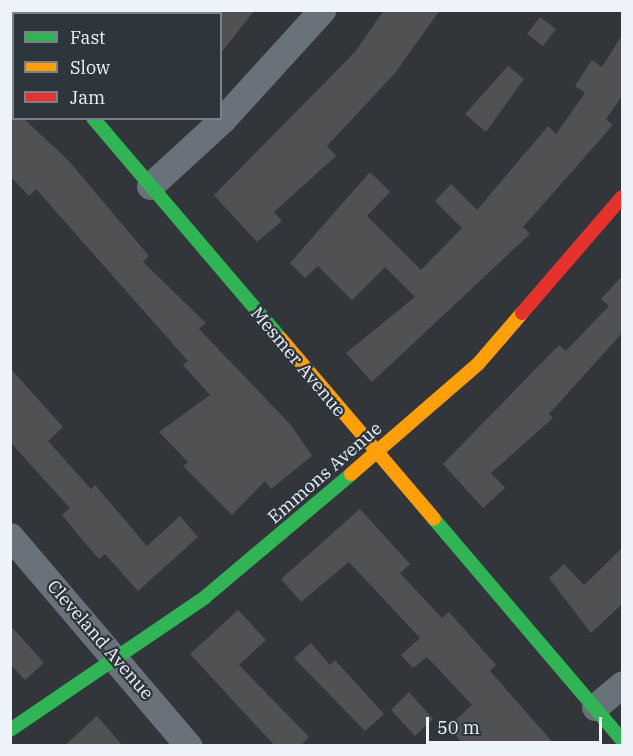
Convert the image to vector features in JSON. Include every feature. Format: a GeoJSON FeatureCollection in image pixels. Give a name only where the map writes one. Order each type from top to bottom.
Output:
{"type":"FeatureCollection","features":[{"type":"Feature","properties":{"kind":"street"},"geometry":{"type":"LineString","coordinates":[[150,186],[222,120],[322,10]]}},
{"type":"Feature","properties":{"kind":"street","name":"Mesmer Avenue"},"geometry":{"type":"LineString","coordinates":[[95,120],[622,740]]}},
{"type":"Feature","properties":{"kind":"street","name":"Emmons Avenue"},"geometry":{"type":"LineString","coordinates":[[10,730],[118,660],[204,598],[376,453],[478,364],[622,197]]}},
{"type":"Feature","properties":{"kind":"street","name":"Cleveland Avenue"},"geometry":{"type":"LineString","coordinates":[[10,536],[189,746]]}},
{"type":"Feature","properties":{"kind":"street"},"geometry":{"type":"LineString","coordinates":[[595,707],[622,684]]}},
{"type":"Feature","properties":{"kind":"building"},"geometry":{"type":"Polygon","coordinates":[[[220,10],[255,10],[222,51],[222,12],[220,10]]]}},
{"type":"Feature","properties":{"kind":"building"},"geometry":{"type":"Polygon","coordinates":[[[384,10],[440,10],[395,73],[327,146],[336,156],[274,212],[282,221],[257,242],[214,195],[355,52],[384,10]]]}},
{"type":"Feature","properties":{"kind":"building"},"geometry":{"type":"Polygon","coordinates":[[[540,17],[556,29],[543,46],[527,34],[540,17]]]}},
{"type":"Feature","properties":{"kind":"building"},"geometry":{"type":"Polygon","coordinates":[[[622,35],[622,96],[606,119],[613,125],[523,227],[530,234],[372,382],[346,353],[415,297],[385,267],[352,300],[318,266],[305,278],[290,263],[370,172],[390,192],[367,216],[421,270],[462,228],[435,201],[451,184],[477,210],[548,126],[556,134],[585,93],[575,86],[592,60],[602,67],[622,35]]]}},
{"type":"Feature","properties":{"kind":"building"},"geometry":{"type":"Polygon","coordinates":[[[508,66],[524,79],[486,132],[465,114],[508,66]]]}},
{"type":"Feature","properties":{"kind":"building"},"geometry":{"type":"Polygon","coordinates":[[[10,106],[12,120],[25,120],[68,160],[149,256],[143,262],[206,323],[199,329],[290,424],[312,456],[271,489],[265,481],[232,515],[183,466],[188,462],[159,432],[210,395],[183,365],[188,361],[36,189],[29,196],[10,176],[10,106]]]}},
{"type":"Feature","properties":{"kind":"building"},"geometry":{"type":"Polygon","coordinates":[[[622,276],[622,333],[549,414],[553,418],[491,473],[505,488],[483,508],[443,464],[559,345],[566,351],[609,306],[601,299],[622,276]]]}},
{"type":"Feature","properties":{"kind":"building"},"geometry":{"type":"Polygon","coordinates":[[[10,368],[63,427],[48,441],[91,489],[95,485],[147,546],[180,516],[198,537],[138,591],[105,554],[99,559],[84,542],[62,515],[70,508],[10,442],[10,368]]]}},
{"type":"Feature","properties":{"kind":"building"},"geometry":{"type":"Polygon","coordinates":[[[360,509],[410,564],[400,573],[442,618],[449,612],[496,665],[490,671],[556,746],[465,746],[448,727],[472,705],[427,657],[413,668],[401,655],[420,638],[349,562],[301,602],[281,579],[360,509]]]}},
{"type":"Feature","properties":{"kind":"building"},"geometry":{"type":"Polygon","coordinates":[[[622,548],[622,604],[591,633],[549,578],[564,564],[584,585],[622,548]]]}},
{"type":"Feature","properties":{"kind":"building"},"geometry":{"type":"Polygon","coordinates":[[[238,610],[266,640],[239,665],[309,737],[300,746],[275,746],[190,654],[238,610]]]}},
{"type":"Feature","properties":{"kind":"building"},"geometry":{"type":"Polygon","coordinates":[[[10,625],[44,663],[25,680],[10,664],[10,625]]]}},
{"type":"Feature","properties":{"kind":"building"},"geometry":{"type":"Polygon","coordinates":[[[311,643],[330,665],[335,660],[384,714],[365,731],[294,658],[311,643]]]}},
{"type":"Feature","properties":{"kind":"building"},"geometry":{"type":"Polygon","coordinates":[[[409,692],[433,719],[415,736],[391,710],[409,692]]]}},
{"type":"Feature","properties":{"kind":"building"},"geometry":{"type":"Polygon","coordinates":[[[97,716],[123,746],[64,746],[97,716]]]}},
{"type":"Feature","properties":{"kind":"traffic: fast"},"geometry":{"type":"LineString","coordinates":[[95,120],[281,339]]}},
{"type":"Feature","properties":{"kind":"traffic: fast"},"geometry":{"type":"LineString","coordinates":[[10,730],[204,598],[351,474]]}},
{"type":"Feature","properties":{"kind":"traffic: fast"},"geometry":{"type":"LineString","coordinates":[[434,519],[622,740]]}},
{"type":"Feature","properties":{"kind":"traffic: slow"},"geometry":{"type":"LineString","coordinates":[[351,474],[478,364],[522,313]]}},
{"type":"Feature","properties":{"kind":"traffic: slow"},"geometry":{"type":"LineString","coordinates":[[281,339],[434,519]]}},
{"type":"Feature","properties":{"kind":"traffic: jam"},"geometry":{"type":"LineString","coordinates":[[522,313],[622,197]]}}]}
